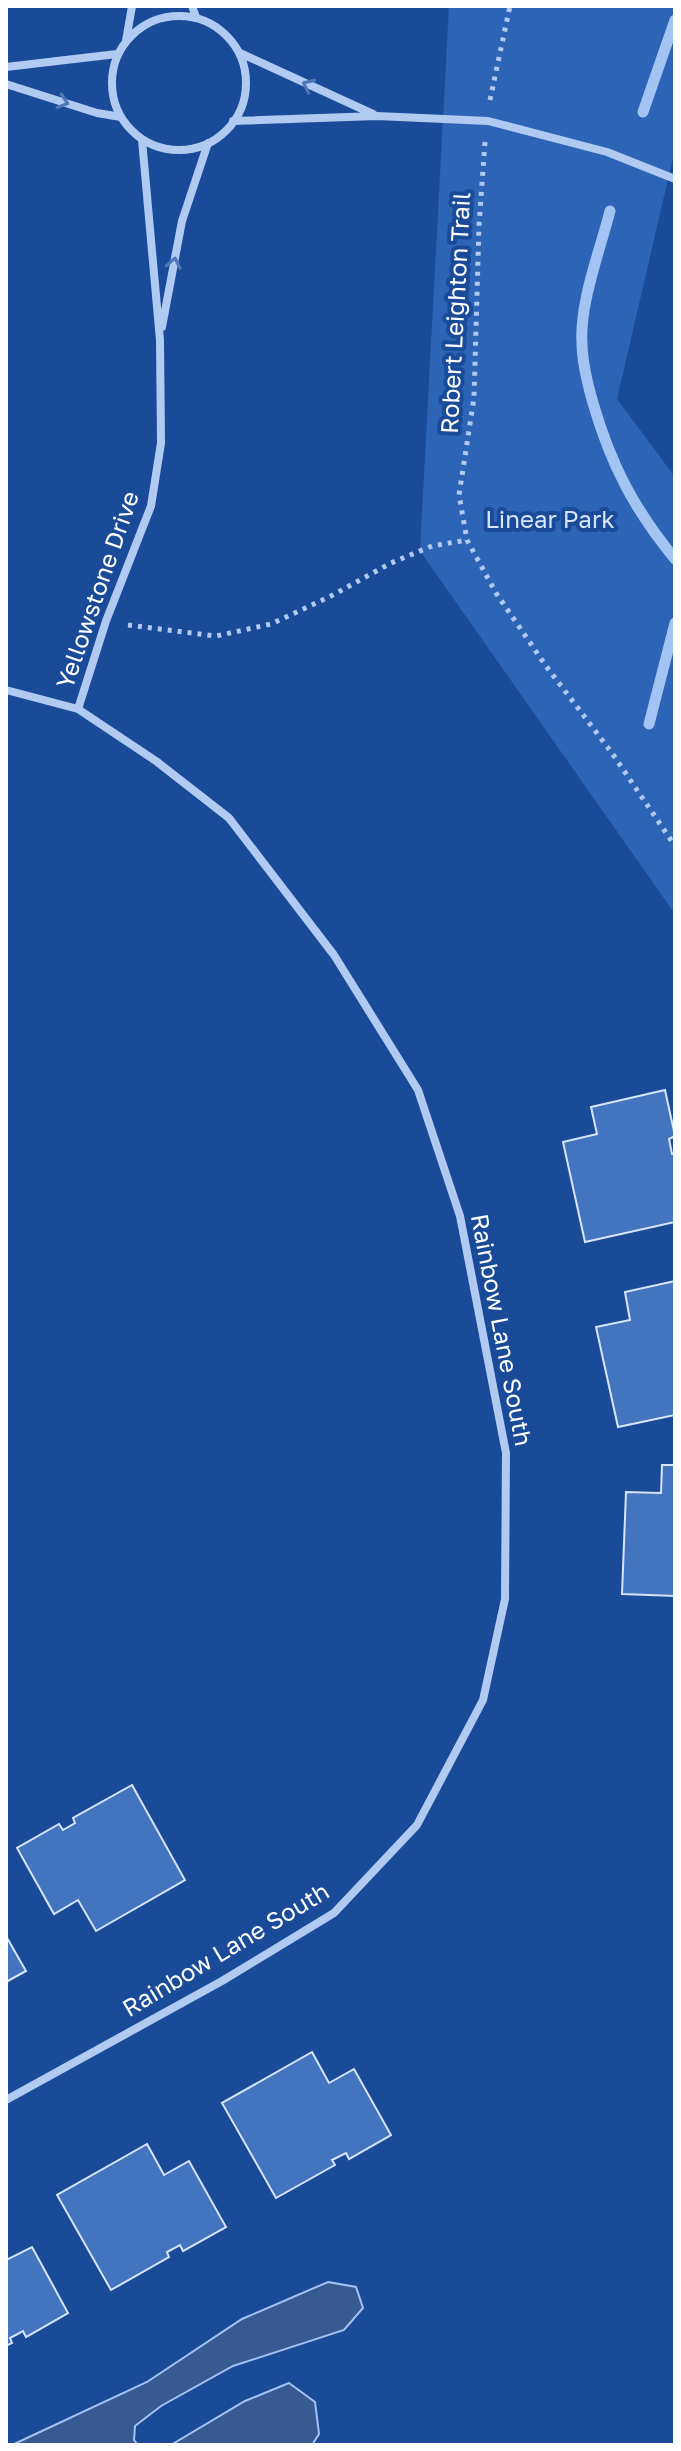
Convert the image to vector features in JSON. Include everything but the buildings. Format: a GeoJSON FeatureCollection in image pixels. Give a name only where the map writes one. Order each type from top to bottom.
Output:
{"type":"FeatureCollection","features":[{"type":"Feature","properties":{"kind":"street"},"geometry":{"type":"LineString","coordinates":[[126,42],[132,6]]}},
{"type":"Feature","properties":{"kind":"street"},"geometry":{"type":"LineString","coordinates":[[192,6],[196,17]]}},
{"type":"Feature","properties":{"kind":"street"},"geometry":{"type":"LineString","coordinates":[[196,17],[229,38],[240,53],[246,88],[242,106],[222,134],[208,143],[186,150],[163,149],[142,140],[121,117],[114,99],[112,81],[117,54],[145,26],[162,20],[196,17]]}},
{"type":"Feature","properties":{"kind":"street"},"geometry":{"type":"LineString","coordinates":[[240,53],[377,116]]}},
{"type":"Feature","properties":{"kind":"street"},"geometry":{"type":"LineString","coordinates":[[6,67],[117,54]]}},
{"type":"Feature","properties":{"kind":"street"},"geometry":{"type":"LineString","coordinates":[[6,84],[97,113],[121,117]]}},
{"type":"Feature","properties":{"kind":"street"},"geometry":{"type":"LineString","coordinates":[[233,121],[377,116],[488,121],[607,152],[675,179]]}},
{"type":"Feature","properties":{"kind":"street","name":"Yellowstone Drive"},"geometry":{"type":"LineString","coordinates":[[78,709],[106,621],[151,506],[161,443],[160,340],[142,140]]}},
{"type":"Feature","properties":{"kind":"street","name":"Yellowstone Drive"},"geometry":{"type":"LineString","coordinates":[[160,340],[182,221],[208,143]]}},
{"type":"Feature","properties":{"kind":"street","name":"Rainbow Lane South"},"geometry":{"type":"LineString","coordinates":[[6,690],[78,709],[156,761],[229,818],[334,955],[418,1090],[460,1216],[506,1453],[505,1599],[483,1700],[417,1825],[334,1913],[222,1981],[6,2100]]}},
{"type":"Feature","properties":{"kind":"path","name":"Robert Leighton Trail"},"geometry":{"type":"LineString","coordinates":[[510,6],[488,121],[479,225],[474,398],[459,495],[467,540],[496,593],[675,846]]}},
{"type":"Feature","properties":{"kind":"path"},"geometry":{"type":"LineString","coordinates":[[106,621],[149,630],[216,636],[271,624],[391,563],[432,546],[467,540]]}},
{"type":"Feature","properties":{"kind":"green space","name":"Linear Park"},"geometry":{"type":"Polygon","coordinates":[[[449,6],[675,6],[675,149],[617,399],[675,477],[675,914],[420,551],[449,6]]]}},
{"type":"Feature","properties":{"kind":"shaded area"},"geometry":{"type":"Polygon","coordinates":[[[328,2282],[356,2287],[363,2308],[344,2330],[233,2366],[161,2406],[135,2426],[134,2440],[138,2445],[12,2445],[147,2382],[242,2319],[328,2282]]]}},
{"type":"Feature","properties":{"kind":"shaded area"},"geometry":{"type":"Polygon","coordinates":[[[289,2383],[315,2402],[319,2434],[312,2445],[171,2445],[245,2401],[289,2383]]]}},
{"type":"Feature","properties":{"kind":"waterway"},"geometry":{"type":"LineString","coordinates":[[643,112],[675,20]]}},
{"type":"Feature","properties":{"kind":"waterway"},"geometry":{"type":"LineString","coordinates":[[610,211],[585,305],[582,329],[585,372],[600,425],[625,486],[675,559]]}},
{"type":"Feature","properties":{"kind":"waterway"},"geometry":{"type":"LineString","coordinates":[[649,724],[675,623]]}}]}
